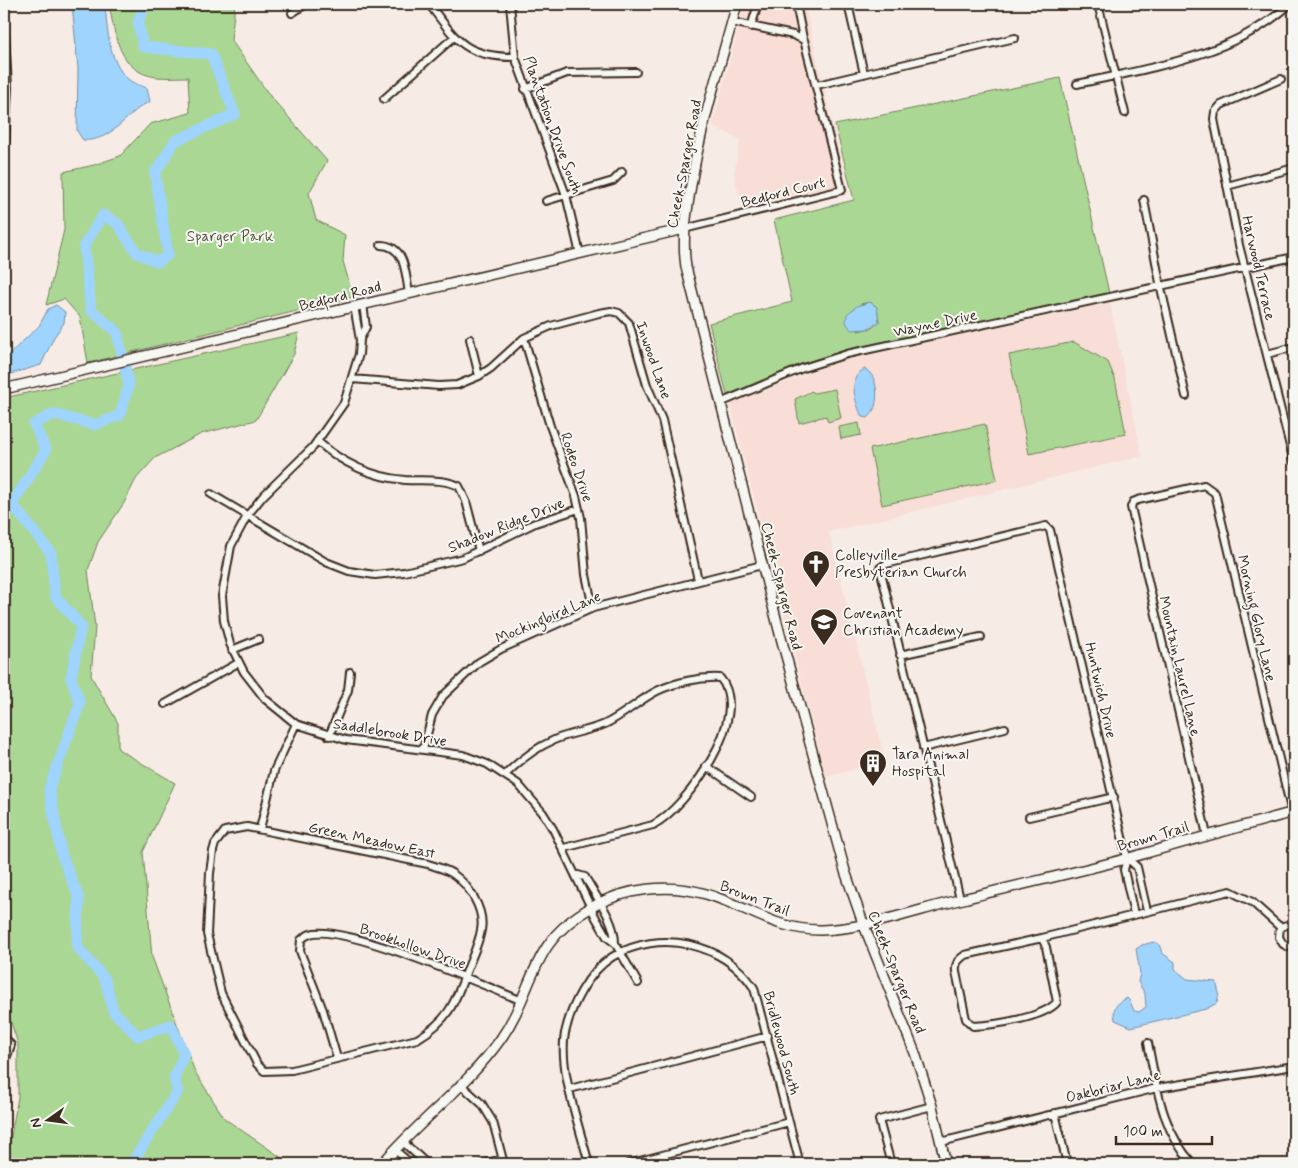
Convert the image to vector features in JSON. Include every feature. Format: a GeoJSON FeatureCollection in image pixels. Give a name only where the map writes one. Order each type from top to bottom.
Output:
{"type":"FeatureCollection","features":[{"type":"Feature","properties":{"kind":"street"},"geometry":{"type":"LineString","coordinates":[[292,14],[306,4]]}},
{"type":"Feature","properties":{"kind":"street"},"geometry":{"type":"LineString","coordinates":[[429,4],[461,44],[482,54],[515,57]]}},
{"type":"Feature","properties":{"kind":"street","name":"Plantation Drive South"},"geometry":{"type":"LineString","coordinates":[[510,4],[515,57],[525,89],[566,195],[580,254]]}},
{"type":"Feature","properties":{"kind":"street","name":"Cheek-Sparger Road"},"geometry":{"type":"LineString","coordinates":[[737,4],[705,118],[684,229],[683,248],[690,288],[814,765],[845,871],[863,923],[915,1053],[932,1106],[946,1164]]}},
{"type":"Feature","properties":{"kind":"street"},"geometry":{"type":"LineString","coordinates":[[751,27],[758,4]]}},
{"type":"Feature","properties":{"kind":"street"},"geometry":{"type":"LineString","coordinates":[[796,4],[803,38],[817,85],[1015,38]]}},
{"type":"Feature","properties":{"kind":"street"},"geometry":{"type":"LineString","coordinates":[[848,4],[864,74]]}},
{"type":"Feature","properties":{"kind":"street"},"geometry":{"type":"LineString","coordinates":[[1098,4],[1125,113]]}},
{"type":"Feature","properties":{"kind":"street"},"geometry":{"type":"LineString","coordinates":[[1077,84],[1165,65],[1223,44],[1264,23],[1290,4]]}},
{"type":"Feature","properties":{"kind":"street"},"geometry":{"type":"LineString","coordinates":[[4,18],[6,59],[4,164]]}},
{"type":"Feature","properties":{"kind":"street"},"geometry":{"type":"LineString","coordinates":[[732,22],[793,34],[803,38]]}},
{"type":"Feature","properties":{"kind":"street"},"geometry":{"type":"LineString","coordinates":[[384,99],[454,37]]}},
{"type":"Feature","properties":{"kind":"street"},"geometry":{"type":"LineString","coordinates":[[525,89],[567,73],[636,72]]}},
{"type":"Feature","properties":{"kind":"street","name":"Harwood Terrace"},"geometry":{"type":"LineString","coordinates":[[1281,79],[1235,97],[1217,109],[1214,119],[1245,269],[1291,437],[1294,462]]}},
{"type":"Feature","properties":{"kind":"street","name":"Bedford Court"},"geometry":{"type":"LineString","coordinates":[[684,229],[842,190],[817,85]]}},
{"type":"Feature","properties":{"kind":"street"},"geometry":{"type":"LineString","coordinates":[[1227,186],[1294,168]]}},
{"type":"Feature","properties":{"kind":"street"},"geometry":{"type":"LineString","coordinates":[[546,201],[613,181],[622,172]]}},
{"type":"Feature","properties":{"kind":"street"},"geometry":{"type":"LineString","coordinates":[[1144,200],[1161,288],[1186,396]]}},
{"type":"Feature","properties":{"kind":"street","name":"Bedford Road"},"geometry":{"type":"LineString","coordinates":[[4,390],[684,229]]}},
{"type":"Feature","properties":{"kind":"street"},"geometry":{"type":"LineString","coordinates":[[381,245],[391,245],[398,251],[403,262],[409,293]]}},
{"type":"Feature","properties":{"kind":"street","name":"Wayne Drive"},"geometry":{"type":"LineString","coordinates":[[720,403],[804,368],[847,354],[1161,288],[1294,257]]}},
{"type":"Feature","properties":{"kind":"street","name":"Saddlebrook Drive"},"geometry":{"type":"LineString","coordinates":[[358,305],[360,340],[352,379],[344,403],[317,441],[263,496],[247,516],[231,546],[223,588],[224,621],[232,650],[238,663],[265,699],[296,724],[329,736],[477,759],[505,776],[527,793],[543,813],[578,875],[578,882],[590,907],[607,937],[615,943]]}},
{"type":"Feature","properties":{"kind":"street","name":"Inwood Lane"},"geometry":{"type":"LineString","coordinates":[[352,379],[448,386],[479,376],[524,338],[551,326],[611,311],[626,317],[634,337],[647,385],[662,420],[698,580]]}},
{"type":"Feature","properties":{"kind":"street","name":"Rodeo Drive"},"geometry":{"type":"LineString","coordinates":[[524,338],[550,426],[576,496],[586,575],[593,608]]}},
{"type":"Feature","properties":{"kind":"street"},"geometry":{"type":"LineString","coordinates":[[470,339],[479,376]]}},
{"type":"Feature","properties":{"kind":"street"},"geometry":{"type":"LineString","coordinates":[[1267,354],[1294,346]]}},
{"type":"Feature","properties":{"kind":"street"},"geometry":{"type":"LineString","coordinates":[[317,441],[334,456],[368,473],[386,478],[446,482],[458,486],[466,501],[479,551]]}},
{"type":"Feature","properties":{"kind":"street","name":"Morning Glory Lane"},"geometry":{"type":"LineString","coordinates":[[1133,502],[1204,485],[1214,493],[1293,812]]}},
{"type":"Feature","properties":{"kind":"street","name":"Shadow Ridge Drive"},"geometry":{"type":"LineString","coordinates":[[211,494],[318,558],[362,573],[404,572],[437,565],[479,551],[535,523],[579,509]]}},
{"type":"Feature","properties":{"kind":"street","name":"Mountain Laurel Lane"},"geometry":{"type":"LineString","coordinates":[[1133,502],[1131,507],[1208,835]]}},
{"type":"Feature","properties":{"kind":"street","name":"Huntwich Drive"},"geometry":{"type":"LineString","coordinates":[[900,655],[880,568],[886,564],[1029,529],[1048,528],[1128,858]]}},
{"type":"Feature","properties":{"kind":"street","name":"Mockingbird Lane"},"geometry":{"type":"LineString","coordinates":[[423,750],[432,715],[443,696],[479,662],[593,608],[762,564]]}},
{"type":"Feature","properties":{"kind":"street"},"geometry":{"type":"LineString","coordinates":[[960,900],[900,655],[981,636]]}},
{"type":"Feature","properties":{"kind":"street"},"geometry":{"type":"LineString","coordinates":[[232,650],[259,639]]}},
{"type":"Feature","properties":{"kind":"street"},"geometry":{"type":"LineString","coordinates":[[166,704],[238,663]]}},
{"type":"Feature","properties":{"kind":"street"},"geometry":{"type":"LineString","coordinates":[[329,736],[348,690],[350,672]]}},
{"type":"Feature","properties":{"kind":"street"},"geometry":{"type":"LineString","coordinates":[[505,776],[518,762],[542,746],[555,739],[604,724],[656,691],[685,682],[720,678],[728,696],[726,729],[717,751],[677,806],[662,820],[634,831],[564,848]]}},
{"type":"Feature","properties":{"kind":"street"},"geometry":{"type":"LineString","coordinates":[[260,830],[274,771],[296,724]]}},
{"type":"Feature","properties":{"kind":"street"},"geometry":{"type":"LineString","coordinates":[[923,748],[1005,728]]}},
{"type":"Feature","properties":{"kind":"street"},"geometry":{"type":"LineString","coordinates":[[706,766],[751,798]]}},
{"type":"Feature","properties":{"kind":"street"},"geometry":{"type":"LineString","coordinates":[[1029,817],[1114,797]]}},
{"type":"Feature","properties":{"kind":"street","name":"Brown Trail"},"geometry":{"type":"LineString","coordinates":[[382,1164],[500,1040],[535,966],[550,940],[575,916],[599,902],[637,891],[679,889],[707,894],[763,919],[799,929],[829,930],[960,900],[1128,858],[1293,812]]}},
{"type":"Feature","properties":{"kind":"street","name":"Green Meadow East"},"geometry":{"type":"LineString","coordinates":[[247,827],[428,864],[452,873],[462,881],[476,903],[482,925],[465,977],[457,999],[446,1018],[432,1030],[417,1039],[292,1070],[264,1071],[257,1064],[221,992],[210,954],[208,934],[210,873],[216,844],[225,831],[247,827]]}},
{"type":"Feature","properties":{"kind":"street"},"geometry":{"type":"LineString","coordinates":[[1134,914],[1124,870],[1128,858],[1137,867],[1147,911]]}},
{"type":"Feature","properties":{"kind":"street","name":"Saddlebrook Drive"},"geometry":{"type":"LineString","coordinates":[[578,875],[584,877],[599,902],[615,932],[615,943]]}},
{"type":"Feature","properties":{"kind":"street"},"geometry":{"type":"LineString","coordinates":[[1042,938],[1046,947],[1057,1002],[1052,1009],[989,1025],[974,1026],[966,1019],[955,965],[965,955],[1042,938],[1230,891],[1252,902],[1280,927],[1280,941],[1288,947],[1294,946]]}},
{"type":"Feature","properties":{"kind":"street"},"geometry":{"type":"LineString","coordinates":[[1280,927],[1287,925],[1294,927]]}},
{"type":"Feature","properties":{"kind":"street","name":"Brookhollow Drive"},"geometry":{"type":"LineString","coordinates":[[337,1058],[323,1010],[302,959],[300,944],[305,936],[313,933],[326,933],[368,941],[465,977],[520,1000]]}},
{"type":"Feature","properties":{"kind":"street"},"geometry":{"type":"LineString","coordinates":[[615,943],[638,983]]}},
{"type":"Feature","properties":{"kind":"street","name":"Bridlewood South"},"geometry":{"type":"LineString","coordinates":[[589,1164],[565,1066],[564,1046],[570,1018],[592,976],[603,964],[620,953],[647,944],[681,943],[697,946],[729,959],[745,972],[754,988],[800,1164]]}},
{"type":"Feature","properties":{"kind":"street"},"geometry":{"type":"LineString","coordinates":[[570,1088],[768,1036]]}},
{"type":"Feature","properties":{"kind":"street"},"geometry":{"type":"LineString","coordinates":[[4,1037],[11,1046],[7,1056],[4,1057]]}},
{"type":"Feature","properties":{"kind":"street"},"geometry":{"type":"LineString","coordinates":[[1148,1043],[1157,1088],[1170,1132],[1179,1149],[1193,1164]]}},
{"type":"Feature","properties":{"kind":"street","name":"Oakbriar Lane"},"geometry":{"type":"LineString","coordinates":[[940,1142],[1157,1088],[1294,1066]]}},
{"type":"Feature","properties":{"kind":"street"},"geometry":{"type":"LineString","coordinates":[[460,1084],[482,1104],[493,1122],[503,1161],[483,1164]]}},
{"type":"Feature","properties":{"kind":"street"},"geometry":{"type":"LineString","coordinates":[[890,1164],[879,1120],[932,1106]]}},
{"type":"Feature","properties":{"kind":"street"},"geometry":{"type":"LineString","coordinates":[[1055,1113],[1067,1164]]}},
{"type":"Feature","properties":{"kind":"street"},"geometry":{"type":"LineString","coordinates":[[628,1164],[789,1122]]}},
{"type":"Feature","properties":{"kind":"street"},"geometry":{"type":"LineString","coordinates":[[403,1142],[427,1164]]}},
{"type":"Feature","properties":{"kind":"street"},"geometry":{"type":"LineString","coordinates":[[395,1150],[411,1164]]}},
{"type":"Feature","properties":{"kind":"shaded area"},"geometry":{"type":"Polygon","coordinates":[[[745,4],[805,4],[848,193],[745,219],[734,175],[740,139],[712,126],[745,4]]]}},
{"type":"Feature","properties":{"kind":"shaded area","name":"Covenant Christian Academy"},"geometry":{"type":"Polygon","coordinates":[[[1110,303],[1142,456],[829,532],[885,761],[826,777],[730,404],[837,362],[1110,303]]]}},
{"type":"Feature","properties":{"kind":"green space","name":"Sparger Park"},"geometry":{"type":"Polygon","coordinates":[[[109,4],[235,4],[231,40],[270,96],[327,161],[309,193],[316,220],[345,235],[343,261],[353,297],[88,363],[80,317],[64,299],[46,305],[64,230],[63,172],[94,165],[120,156],[150,124],[190,113],[188,77],[157,77],[144,74],[134,68],[121,51],[109,4]]]}},
{"type":"Feature","properties":{"kind":"green space"},"geometry":{"type":"Polygon","coordinates":[[[1060,78],[1109,293],[823,357],[798,365],[727,395],[709,323],[792,302],[774,220],[854,200],[835,125],[1060,78]],[[870,302],[860,304],[858,331],[872,328],[879,322],[877,307],[870,302]]]}},
{"type":"Feature","properties":{"kind":"green space"},"geometry":{"type":"Polygon","coordinates":[[[299,333],[294,354],[256,420],[201,434],[155,458],[136,479],[124,503],[98,542],[88,570],[95,627],[91,676],[118,723],[118,749],[175,783],[143,852],[152,957],[195,1072],[225,1119],[282,1158],[277,1164],[15,1164],[7,1159],[18,1097],[18,1044],[4,1001],[4,398],[299,333]]]}},
{"type":"Feature","properties":{"kind":"green space"},"geometry":{"type":"Polygon","coordinates":[[[1074,342],[1108,362],[1115,379],[1126,434],[1029,454],[1009,355],[1074,342]]]}},
{"type":"Feature","properties":{"kind":"green space"},"geometry":{"type":"Polygon","coordinates":[[[835,389],[841,418],[828,422],[826,416],[799,423],[795,399],[812,391],[814,393],[835,389]]]}},
{"type":"Feature","properties":{"kind":"green space"},"geometry":{"type":"Polygon","coordinates":[[[859,423],[861,435],[841,439],[839,427],[859,423]]]}},
{"type":"Feature","properties":{"kind":"green space"},"geometry":{"type":"Polygon","coordinates":[[[985,424],[997,480],[882,505],[870,449],[985,424]]]}},
{"type":"Feature","properties":{"kind":"water"},"geometry":{"type":"Polygon","coordinates":[[[72,4],[105,4],[111,47],[118,67],[124,76],[132,82],[147,88],[150,102],[135,111],[112,131],[94,139],[83,140],[77,131],[78,68],[72,4]]]}},
{"type":"Feature","properties":{"kind":"water"},"geometry":{"type":"Polygon","coordinates":[[[870,302],[877,307],[879,322],[867,329],[851,330],[846,322],[847,314],[857,306],[870,302]]]}},
{"type":"Feature","properties":{"kind":"water"},"geometry":{"type":"Polygon","coordinates":[[[56,305],[65,312],[64,323],[54,337],[41,365],[4,376],[4,359],[39,326],[48,309],[56,305]]]}},
{"type":"Feature","properties":{"kind":"water"},"geometry":{"type":"Polygon","coordinates":[[[865,369],[870,373],[876,385],[877,393],[875,407],[868,418],[862,417],[854,391],[856,378],[865,369]]]}},
{"type":"Feature","properties":{"kind":"water"},"geometry":{"type":"Polygon","coordinates":[[[1154,942],[1159,944],[1162,953],[1175,962],[1175,969],[1187,979],[1216,982],[1219,993],[1217,1003],[1206,1009],[1131,1027],[1115,1020],[1114,1012],[1118,1004],[1127,998],[1134,1011],[1139,1012],[1146,1007],[1145,994],[1138,982],[1140,973],[1136,949],[1142,945],[1154,942]]]}},
{"type":"Feature","properties":{"kind":"waterway"},"geometry":{"type":"LineString","coordinates":[[131,1164],[178,1091],[174,1078],[184,1054],[171,1025],[138,1036],[113,1011],[105,979],[77,947],[79,898],[62,856],[49,789],[80,703],[71,678],[81,626],[55,596],[51,553],[12,504],[46,450],[34,424],[53,414],[95,425],[120,415],[129,385],[117,332],[91,310],[84,246],[103,215],[117,223],[137,253],[158,262],[168,255],[155,173],[175,141],[235,114],[211,54],[143,47],[138,21],[146,4]]}},
{"type":"Feature","properties":{"kind":"place","name":"Colleyville Presbyterian Church"},"geometry":{"type":"Point","coordinates":[816,588]}},
{"type":"Feature","properties":{"kind":"place","name":"Covenant Christian Academy"},"geometry":{"type":"Point","coordinates":[824,646]}},
{"type":"Feature","properties":{"kind":"place","name":"Tara Animal Hospital"},"geometry":{"type":"Point","coordinates":[873,787]}}]}
